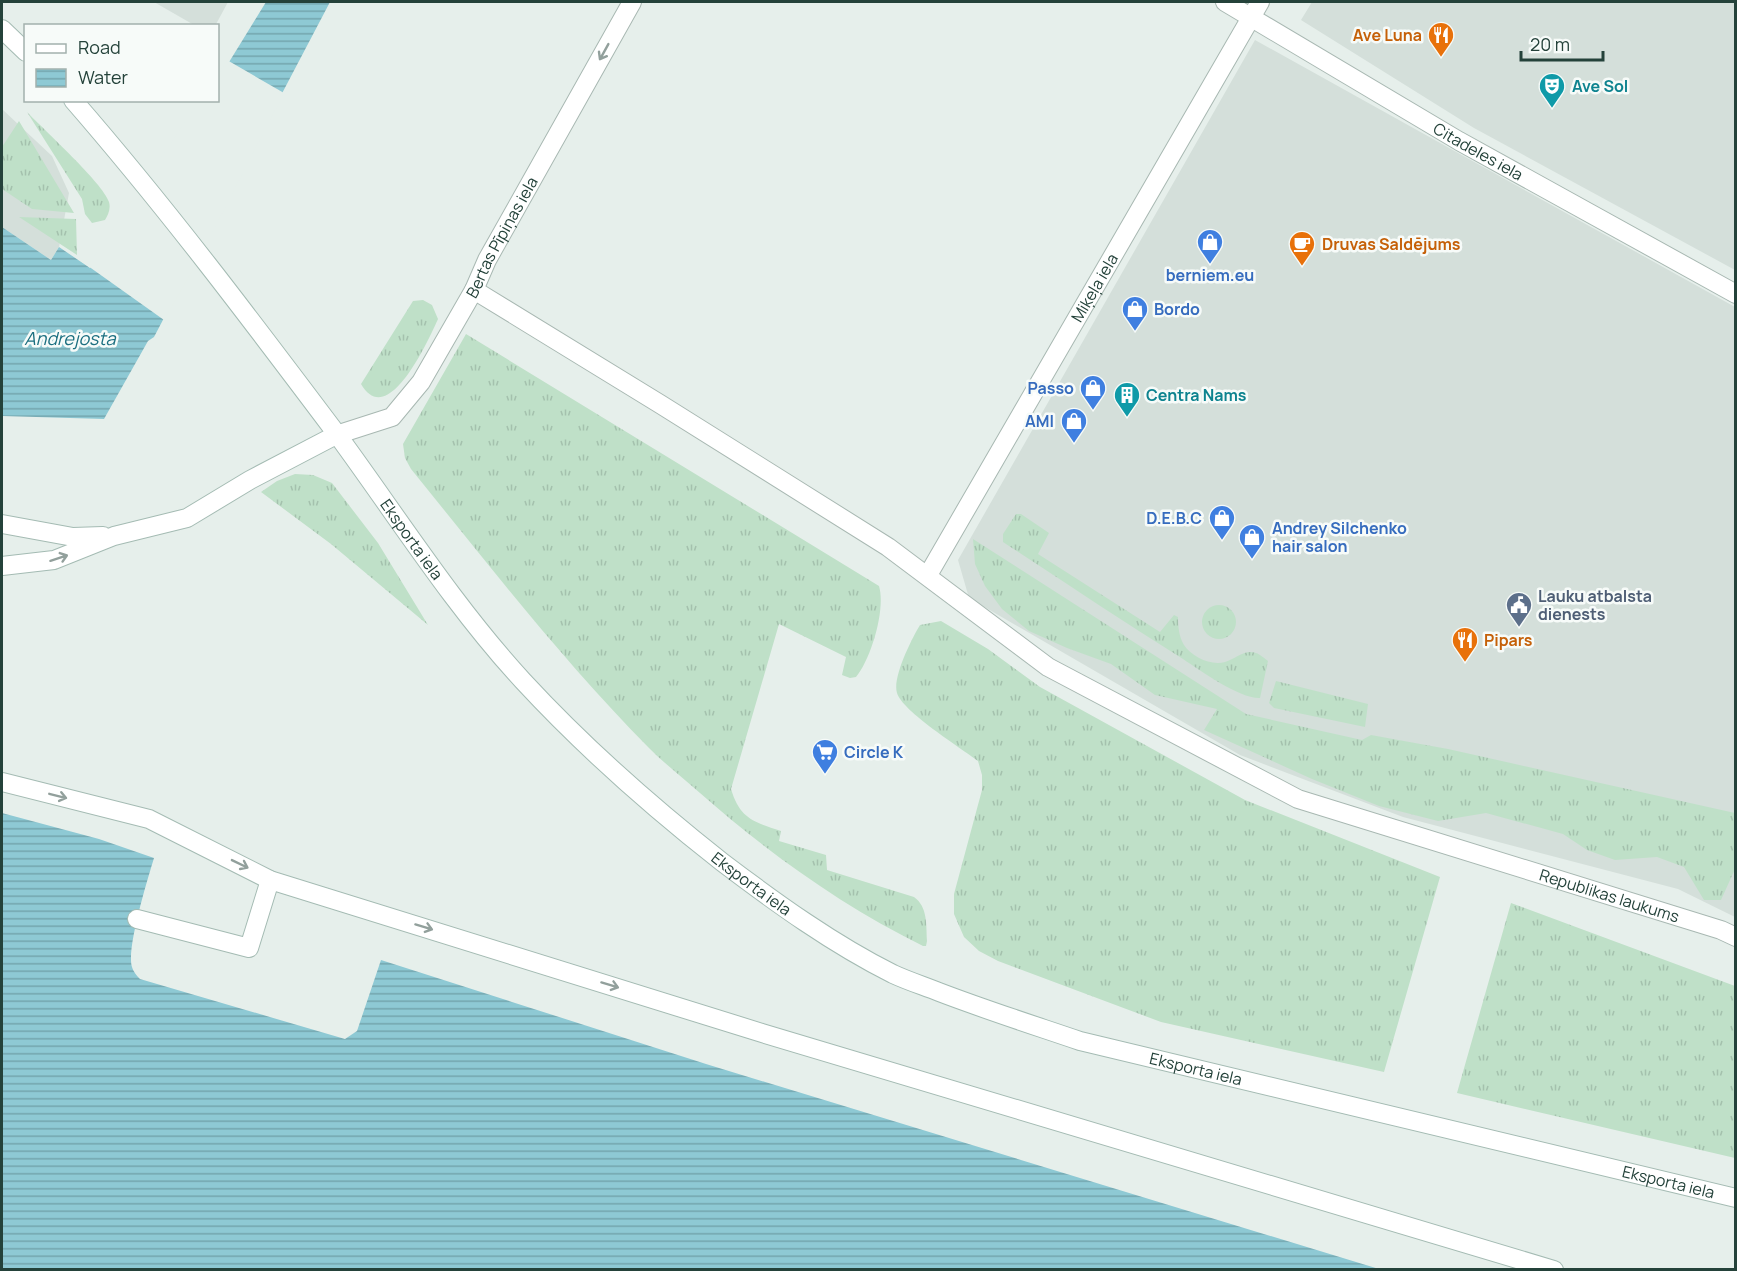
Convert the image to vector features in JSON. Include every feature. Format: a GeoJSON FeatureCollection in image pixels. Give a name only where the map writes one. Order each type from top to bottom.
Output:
{"type":"FeatureCollection","features":[{"type":"Feature","properties":{"kind":"street","name":"Bertas Pīpiņas iela"},"geometry":{"type":"LineString","coordinates":[[114,536],[187,518],[250,480],[336,435],[392,417],[421,382],[632,2]]}},
{"type":"Feature","properties":{"kind":"street","name":"Citadeles iela"},"geometry":{"type":"LineString","coordinates":[[1225,2],[1459,141],[1736,294]]}},
{"type":"Feature","properties":{"kind":"street","name":"Miķeļa iela"},"geometry":{"type":"LineString","coordinates":[[928,575],[1260,2]]}},
{"type":"Feature","properties":{"kind":"street"},"geometry":{"type":"LineString","coordinates":[[2,29],[24,50]]}},
{"type":"Feature","properties":{"kind":"street","name":"Eksporta iela"},"geometry":{"type":"LineString","coordinates":[[75,102],[134,170],[201,255],[453,596],[522,680],[596,755],[679,828],[762,893],[835,941],[895,975],[975,1006],[1080,1041],[1736,1198]]}},
{"type":"Feature","properties":{"kind":"street"},"geometry":{"type":"LineString","coordinates":[[474,290],[690,422],[888,547],[928,575]]}},
{"type":"Feature","properties":{"kind":"street"},"geometry":{"type":"LineString","coordinates":[[2,524],[73,537],[114,536]]}},
{"type":"Feature","properties":{"kind":"street"},"geometry":{"type":"LineString","coordinates":[[2,566],[54,560],[114,536]]}},
{"type":"Feature","properties":{"kind":"street","name":"Republikas laukums"},"geometry":{"type":"LineString","coordinates":[[928,575],[1048,668],[1298,799],[1721,930],[1736,937]]}},
{"type":"Feature","properties":{"kind":"street"},"geometry":{"type":"LineString","coordinates":[[2,782],[149,819],[270,880],[762,1033],[1554,1269]]}},
{"type":"Feature","properties":{"kind":"street"},"geometry":{"type":"LineString","coordinates":[[137,919],[249,948],[270,880]]}},
{"type":"Feature","properties":{"kind":"shaded area"},"geometry":{"type":"Polygon","coordinates":[[[154,2],[228,2],[216,24],[192,24],[154,2]]]}},
{"type":"Feature","properties":{"kind":"shaded area"},"geometry":{"type":"Polygon","coordinates":[[[1312,2],[1735,2],[1735,270],[1474,128],[1301,20],[1312,2]]]}},
{"type":"Feature","properties":{"kind":"shaded area"},"geometry":{"type":"Polygon","coordinates":[[[1255,40],[1735,307],[1735,917],[1678,889],[1403,817],[1240,755],[969,598],[958,560],[1255,40]]]}},
{"type":"Feature","properties":{"kind":"shaded area"},"geometry":{"type":"Polygon","coordinates":[[[2,109],[52,156],[69,193],[59,247],[51,260],[2,227],[2,109]]]}},
{"type":"Feature","properties":{"kind":"green space"},"geometry":{"type":"Polygon","coordinates":[[[27,112],[85,170],[104,193],[110,207],[105,220],[92,223],[85,214],[82,199],[27,112]]]}},
{"type":"Feature","properties":{"kind":"green space"},"geometry":{"type":"Polygon","coordinates":[[[19,121],[74,213],[32,209],[2,189],[2,147],[19,121]]]}},
{"type":"Feature","properties":{"kind":"green space"},"geometry":{"type":"Polygon","coordinates":[[[19,217],[76,219],[77,255],[19,217]]]}},
{"type":"Feature","properties":{"kind":"green space"},"geometry":{"type":"Polygon","coordinates":[[[423,300],[432,305],[438,319],[417,361],[395,389],[383,396],[372,396],[361,384],[413,301],[423,300]]]}},
{"type":"Feature","properties":{"kind":"green space"},"geometry":{"type":"Polygon","coordinates":[[[466,334],[879,586],[881,596],[876,633],[862,669],[856,677],[850,678],[842,675],[846,657],[779,624],[731,789],[739,807],[749,818],[781,831],[779,841],[826,855],[827,870],[914,897],[919,901],[924,911],[927,929],[926,946],[864,914],[807,877],[752,837],[655,754],[556,647],[411,469],[405,458],[403,444],[466,334]]]}},
{"type":"Feature","properties":{"kind":"green space"},"geometry":{"type":"Polygon","coordinates":[[[295,474],[313,475],[332,483],[378,543],[428,625],[331,544],[261,492],[277,481],[295,474]]]}},
{"type":"Feature","properties":{"kind":"green space"},"geometry":{"type":"Polygon","coordinates":[[[1016,514],[1021,514],[1049,533],[1038,554],[1160,632],[1174,615],[1178,617],[1182,642],[1197,657],[1208,662],[1220,663],[1252,652],[1268,661],[1260,698],[1242,694],[1210,677],[1003,542],[1003,534],[1016,514]]]}},
{"type":"Feature","properties":{"kind":"green space"},"geometry":{"type":"Polygon","coordinates":[[[973,539],[1246,714],[1362,740],[1371,735],[1448,749],[1735,813],[1735,869],[1721,900],[1704,900],[1684,867],[1657,857],[1615,860],[1587,850],[1563,834],[1486,813],[1438,821],[1379,806],[1312,779],[1204,730],[1217,709],[1155,695],[1111,664],[1029,631],[1002,609],[985,586],[975,564],[973,539]]]}},
{"type":"Feature","properties":{"kind":"green space"},"geometry":{"type":"Polygon","coordinates":[[[1219,605],[1231,610],[1236,622],[1231,634],[1219,639],[1207,634],[1202,622],[1207,610],[1219,605]]]}},
{"type":"Feature","properties":{"kind":"green space"},"geometry":{"type":"Polygon","coordinates":[[[941,621],[988,649],[1040,687],[1245,800],[1440,877],[1384,1072],[1161,1022],[998,961],[979,951],[964,937],[954,914],[954,894],[982,790],[982,775],[978,761],[909,709],[901,701],[896,686],[904,658],[920,625],[941,621]]]}},
{"type":"Feature","properties":{"kind":"green space"},"geometry":{"type":"Polygon","coordinates":[[[1276,681],[1368,704],[1365,727],[1274,708],[1269,703],[1276,681]]]}},
{"type":"Feature","properties":{"kind":"green space"},"geometry":{"type":"Polygon","coordinates":[[[1511,903],[1735,986],[1735,1158],[1457,1093],[1511,903]]]}},
{"type":"Feature","properties":{"kind":"water","name":"Andrejosta"},"geometry":{"type":"Polygon","coordinates":[[[266,2],[330,2],[154,337],[148,341],[104,419],[2,416],[2,227],[51,260],[59,247],[90,268],[216,102],[219,102],[219,78],[266,2]]]}},
{"type":"Feature","properties":{"kind":"water"},"geometry":{"type":"Polygon","coordinates":[[[2,813],[99,839],[154,858],[138,913],[132,945],[132,967],[140,979],[345,1039],[357,1031],[381,960],[706,1064],[1379,1269],[2,1269],[2,813]]]}},
{"type":"Feature","properties":{"kind":"pier"},"geometry":{"type":"Polygon","coordinates":[[[227,60],[284,93],[196,264],[164,320],[81,261],[82,259],[89,264],[199,102],[219,102],[219,73],[227,60]]]}},
{"type":"Feature","properties":{"kind":"place","name":"Ave Luna"},"geometry":{"type":"Point","coordinates":[1441,58]}},
{"type":"Feature","properties":{"kind":"place","name":"Ave Sol"},"geometry":{"type":"Point","coordinates":[1552,109]}},
{"type":"Feature","properties":{"kind":"place","name":"berniem.eu"},"geometry":{"type":"Point","coordinates":[1210,265]}},
{"type":"Feature","properties":{"kind":"place","name":"Druvas Saldējums"},"geometry":{"type":"Point","coordinates":[1302,267]}},
{"type":"Feature","properties":{"kind":"place","name":"Bordo"},"geometry":{"type":"Point","coordinates":[1135,332]}},
{"type":"Feature","properties":{"kind":"place","name":"Passo"},"geometry":{"type":"Point","coordinates":[1093,411]}},
{"type":"Feature","properties":{"kind":"place","name":"Centra Nams"},"geometry":{"type":"Point","coordinates":[1127,418]}},
{"type":"Feature","properties":{"kind":"place","name":"AMI"},"geometry":{"type":"Point","coordinates":[1074,444]}},
{"type":"Feature","properties":{"kind":"place","name":"D.E.B.C"},"geometry":{"type":"Point","coordinates":[1222,541]}},
{"type":"Feature","properties":{"kind":"place","name":"Andrey Silchenko hair salon"},"geometry":{"type":"Point","coordinates":[1252,560]}},
{"type":"Feature","properties":{"kind":"place","name":"Lauku atbalsta dienests"},"geometry":{"type":"Point","coordinates":[1519,628]}},
{"type":"Feature","properties":{"kind":"place","name":"Pipars"},"geometry":{"type":"Point","coordinates":[1465,663]}},
{"type":"Feature","properties":{"kind":"place","name":"Circle K"},"geometry":{"type":"Point","coordinates":[825,775]}}]}
